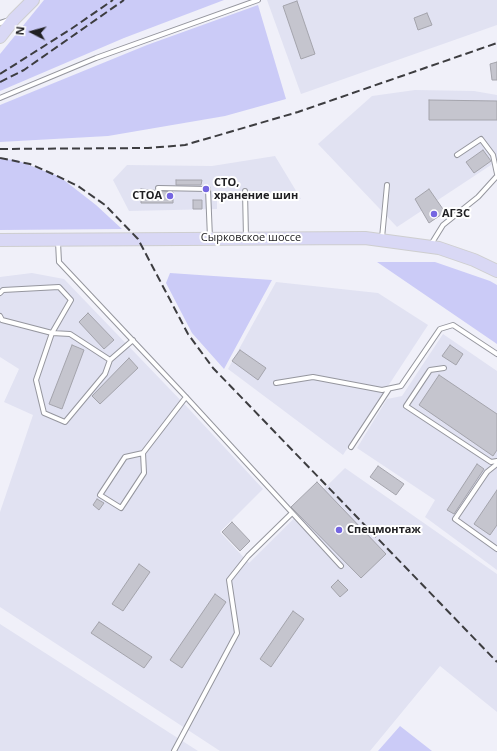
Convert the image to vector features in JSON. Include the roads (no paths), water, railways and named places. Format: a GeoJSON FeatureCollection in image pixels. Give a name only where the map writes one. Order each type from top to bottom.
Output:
{"type":"FeatureCollection","features":[{"type":"Feature","properties":{"kind":"main road"},"geometry":{"type":"LineString","coordinates":[[0,37],[14,18],[33,0]]}},
{"type":"Feature","properties":{"kind":"main road","name":"Сырковское шоссе"},"geometry":{"type":"LineString","coordinates":[[0,240],[210,238],[382,239],[430,246],[456,253],[497,271]]}},
{"type":"Feature","properties":{"kind":"lane"},"geometry":{"type":"LineString","coordinates":[[0,98],[96,58],[258,0]]}},
{"type":"Feature","properties":{"kind":"lane"},"geometry":{"type":"LineString","coordinates":[[0,23],[14,18]]}},
{"type":"Feature","properties":{"kind":"lane"},"geometry":{"type":"LineString","coordinates":[[430,246],[443,225],[478,197],[497,175],[493,155],[481,139],[457,155]]}},
{"type":"Feature","properties":{"kind":"lane"},"geometry":{"type":"LineString","coordinates":[[382,239],[387,185]]}},
{"type":"Feature","properties":{"kind":"lane"},"geometry":{"type":"LineString","coordinates":[[158,188],[208,189],[210,238]]}},
{"type":"Feature","properties":{"kind":"lane"},"geometry":{"type":"LineString","coordinates":[[245,191],[246,238]]}},
{"type":"Feature","properties":{"kind":"lane"},"geometry":{"type":"LineString","coordinates":[[58,239],[59,262],[186,397],[341,566]]}},
{"type":"Feature","properties":{"kind":"lane"},"geometry":{"type":"LineString","coordinates":[[0,293],[3,290],[59,287],[71,300],[52,333],[36,380],[44,413],[65,422],[105,374],[110,360],[133,340]]}},
{"type":"Feature","properties":{"kind":"lane"},"geometry":{"type":"LineString","coordinates":[[0,316],[2,320],[52,333],[70,334],[110,360]]}},
{"type":"Feature","properties":{"kind":"lane"},"geometry":{"type":"LineString","coordinates":[[276,383],[313,377],[382,390],[401,386],[440,329],[453,325],[497,354]]}},
{"type":"Feature","properties":{"kind":"lane"},"geometry":{"type":"LineString","coordinates":[[444,368],[430,370],[406,406],[491,462],[497,461]]}},
{"type":"Feature","properties":{"kind":"lane"},"geometry":{"type":"LineString","coordinates":[[351,447],[389,388]]}},
{"type":"Feature","properties":{"kind":"lane"},"geometry":{"type":"LineString","coordinates":[[143,453],[144,473],[121,508],[100,495],[125,457],[143,453],[186,397]]}},
{"type":"Feature","properties":{"kind":"lane"},"geometry":{"type":"LineString","coordinates":[[497,464],[487,472],[455,520],[497,549]]}},
{"type":"Feature","properties":{"kind":"lane"},"geometry":{"type":"LineString","coordinates":[[174,751],[237,633],[229,580],[248,556],[292,513]]}},
{"type":"Feature","properties":{"kind":"railway"},"geometry":{"type":"LineString","coordinates":[[0,74],[71,29],[113,0]]}},
{"type":"Feature","properties":{"kind":"railway"},"geometry":{"type":"LineString","coordinates":[[0,82],[24,70],[124,0]]}},
{"type":"Feature","properties":{"kind":"railway"},"geometry":{"type":"LineString","coordinates":[[0,149],[148,148],[185,145],[298,112],[497,43]]}},
{"type":"Feature","properties":{"kind":"railway"},"geometry":{"type":"LineString","coordinates":[[0,158],[30,164],[55,175],[78,186],[105,205],[138,239],[188,334],[213,368],[497,662]]}},
{"type":"Feature","properties":{"kind":"place","name":"СТО, хранение шин"},"geometry":{"type":"Point","coordinates":[206,189]}},
{"type":"Feature","properties":{"kind":"place","name":"СТОА"},"geometry":{"type":"Point","coordinates":[170,196]}},
{"type":"Feature","properties":{"kind":"place","name":"АГЗС"},"geometry":{"type":"Point","coordinates":[434,214]}},
{"type":"Feature","properties":{"kind":"place","name":"Спецмонтаж"},"geometry":{"type":"Point","coordinates":[339,530]}}]}
